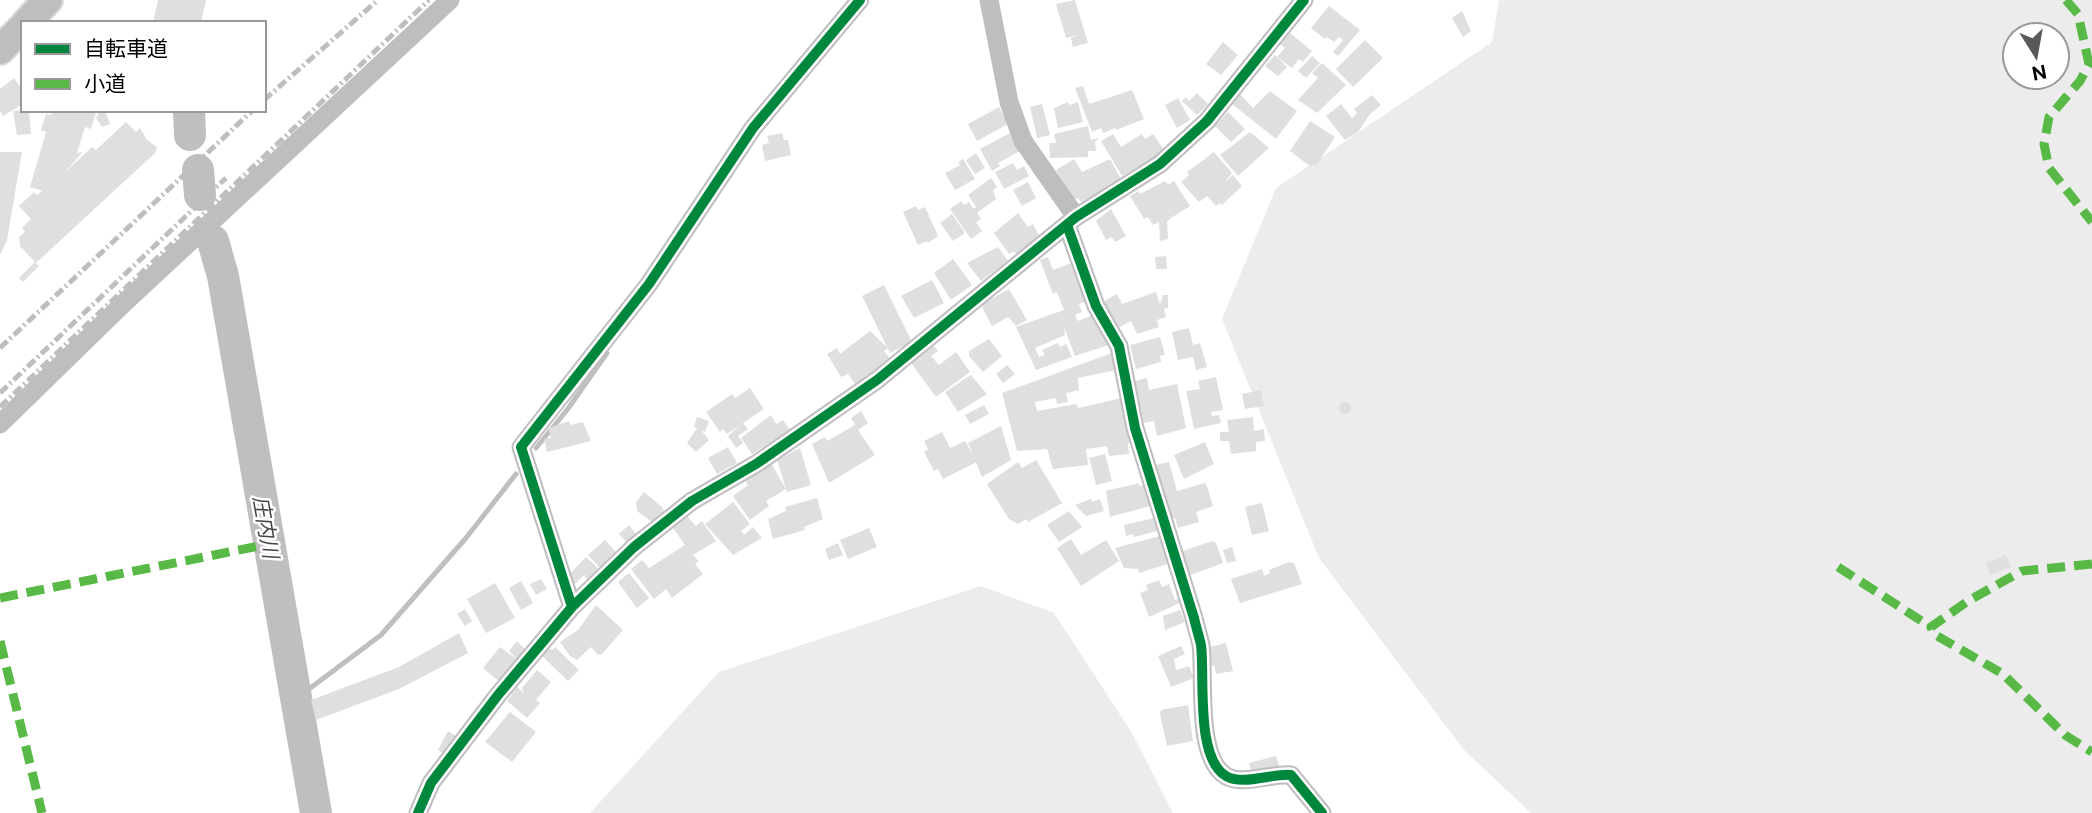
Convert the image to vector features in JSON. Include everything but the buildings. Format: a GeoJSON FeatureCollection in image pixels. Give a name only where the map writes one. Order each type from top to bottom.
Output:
{"type":"FeatureCollection","features":[{"type":"Feature","properties":{"kind":"highway"},"geometry":{"type":"LineString","coordinates":[[28,21],[48,0]]}},
{"type":"Feature","properties":{"kind":"highway"},"geometry":{"type":"LineString","coordinates":[[0,50],[21,29]]}},
{"type":"Feature","properties":{"kind":"street"},"geometry":{"type":"LineString","coordinates":[[0,425],[124,303],[450,0]]}},
{"type":"Feature","properties":{"kind":"street"},"geometry":{"type":"LineString","coordinates":[[572,607],[521,447],[649,284],[753,128],[860,0]]}},
{"type":"Feature","properties":{"kind":"street"},"geometry":{"type":"LineString","coordinates":[[989,0],[1009,103],[1023,141],[1071,221],[1096,306],[1119,346],[1135,428],[1201,646],[1207,743],[1218,768],[1226,776],[1239,779],[1291,775],[1322,813]]}},
{"type":"Feature","properties":{"kind":"street"},"geometry":{"type":"LineString","coordinates":[[418,813],[431,783],[572,607],[634,547],[692,501],[756,464],[877,380],[1071,221],[1160,164],[1188,141],[1304,0]]}},
{"type":"Feature","properties":{"kind":"shaded area"},"geometry":{"type":"Polygon","coordinates":[[[1499,0],[2092,0],[2092,813],[1531,813],[1464,750],[1319,558],[1222,319],[1276,188],[1492,42],[1499,0]]]}},
{"type":"Feature","properties":{"kind":"shaded area"},"geometry":{"type":"Polygon","coordinates":[[[981,586],[1054,613],[1132,733],[1173,813],[590,813],[719,672],[981,586]]]}},
{"type":"Feature","properties":{"kind":"waterway","name":"庄内川"},"geometry":{"type":"LineString","coordinates":[[189,112],[190,135]]}},
{"type":"Feature","properties":{"kind":"waterway","name":"庄内川"},"geometry":{"type":"LineString","coordinates":[[198,170],[200,195]]}},
{"type":"Feature","properties":{"kind":"waterway","name":"庄内川"},"geometry":{"type":"LineString","coordinates":[[213,241],[223,276],[316,813]]}},
{"type":"Feature","properties":{"kind":"waterway"},"geometry":{"type":"LineString","coordinates":[[536,448],[607,353]]}},
{"type":"Feature","properties":{"kind":"waterway"},"geometry":{"type":"LineString","coordinates":[[297,698],[381,635],[466,538],[516,474]]}},
{"type":"Feature","properties":{"kind":"railway"},"geometry":{"type":"LineString","coordinates":[[266,98],[378,0]]}},
{"type":"Feature","properties":{"kind":"railway"},"geometry":{"type":"LineString","coordinates":[[0,407],[429,0]]}},
{"type":"Feature","properties":{"kind":"railway"},"geometry":{"type":"LineString","coordinates":[[0,348],[251,112]]}},
{"type":"Feature","properties":{"kind":"railway"},"geometry":{"type":"LineString","coordinates":[[0,393],[226,178]]}},
{"type":"Feature","properties":{"kind":"marked path"},"geometry":{"type":"LineString","coordinates":[[2066,0],[2078,14],[2089,64],[2080,81],[2049,117],[2044,144],[2049,168],[2092,222]]}},
{"type":"Feature","properties":{"kind":"marked path"},"geometry":{"type":"LineString","coordinates":[[0,598],[259,546]]}},
{"type":"Feature","properties":{"kind":"marked path"},"geometry":{"type":"LineString","coordinates":[[2092,564],[2022,571],[1968,601],[1931,627],[1934,634],[2003,674],[2065,735],[2092,752]]}},
{"type":"Feature","properties":{"kind":"marked path"},"geometry":{"type":"LineString","coordinates":[[1838,567],[1931,627]]}},
{"type":"Feature","properties":{"kind":"marked path"},"geometry":{"type":"LineString","coordinates":[[0,641],[42,813]]}},
{"type":"Feature","properties":{"kind":"cycle path"},"geometry":{"type":"LineString","coordinates":[[572,607],[521,447],[649,284],[753,128],[860,0]]}},
{"type":"Feature","properties":{"kind":"cycle path"},"geometry":{"type":"LineString","coordinates":[[418,813],[431,783],[498,695],[572,607],[634,547],[692,501],[756,464],[877,380],[1076,217],[1160,164],[1207,121],[1304,0]]}},
{"type":"Feature","properties":{"kind":"cycle path"},"geometry":{"type":"LineString","coordinates":[[1067,225],[1096,306],[1119,346],[1135,428],[1194,618],[1201,645],[1203,715],[1210,752],[1216,766],[1226,776],[1241,780],[1291,775],[1322,813]]}}]}
